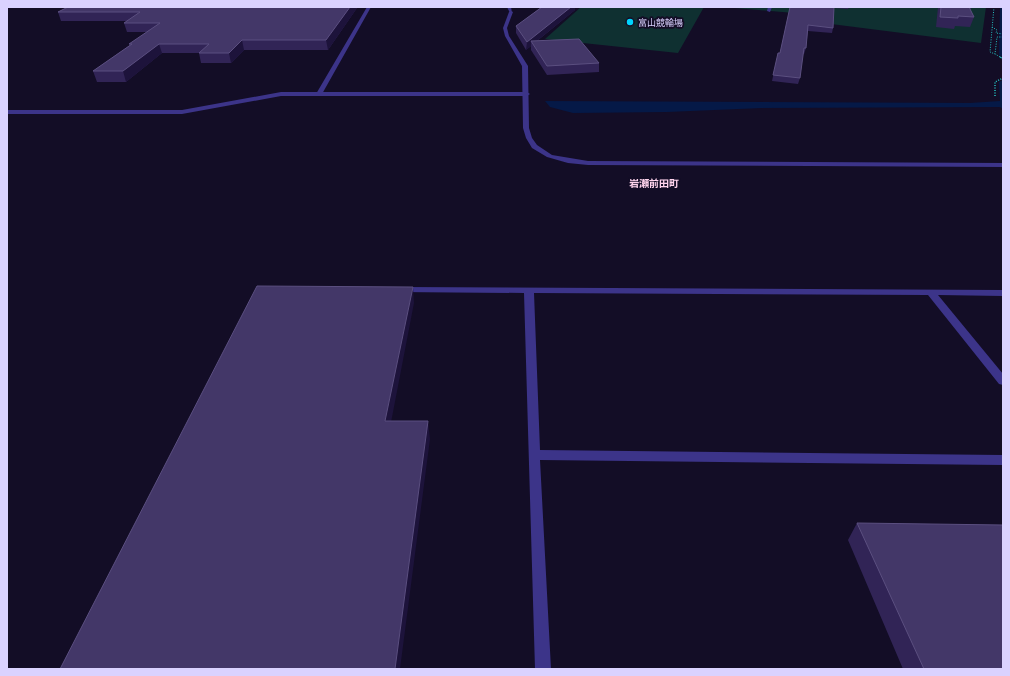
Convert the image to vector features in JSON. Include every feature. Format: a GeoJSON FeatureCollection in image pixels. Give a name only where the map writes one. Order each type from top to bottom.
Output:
{"type":"FeatureCollection","features":[{"type":"Feature","properties":{"kind":"street"},"geometry":{"type":"LineString","coordinates":[[319,94],[369,7]]}},
{"type":"Feature","properties":{"kind":"street"},"geometry":{"type":"LineString","coordinates":[[510,10],[505,28],[506,33],[525,66],[526,128],[528,138],[533,146],[546,155],[565,161],[588,163],[1003,165]]}},
{"type":"Feature","properties":{"kind":"street"},"geometry":{"type":"LineString","coordinates":[[7,112],[182,112],[281,94],[526,94]]}},
{"type":"Feature","properties":{"kind":"street"},"geometry":{"type":"LineString","coordinates":[[387,290],[530,292],[1003,293]]}},
{"type":"Feature","properties":{"kind":"street"},"geometry":{"type":"LineString","coordinates":[[530,292],[534,455],[543,669]]}},
{"type":"Feature","properties":{"kind":"street"},"geometry":{"type":"LineString","coordinates":[[930,292],[1003,381]]}},
{"type":"Feature","properties":{"kind":"street"},"geometry":{"type":"LineString","coordinates":[[534,455],[1003,460]]}},
{"type":"Feature","properties":{"kind":"path"},"geometry":{"type":"LineString","coordinates":[[994,7],[990,52],[1003,59]]}},
{"type":"Feature","properties":{"kind":"path"},"geometry":{"type":"LineString","coordinates":[[992,27],[997,30],[996,33],[1003,34]]}},
{"type":"Feature","properties":{"kind":"path"},"geometry":{"type":"LineString","coordinates":[[995,54],[997,37],[1003,37]]}},
{"type":"Feature","properties":{"kind":"path"},"geometry":{"type":"LineString","coordinates":[[996,96],[995,82],[1003,78]]}},
{"type":"Feature","properties":{"kind":"green space","name":"富山競輪場"},"geometry":{"type":"Polygon","coordinates":[[[581,7],[704,7],[678,53],[545,39],[581,7]]]}},
{"type":"Feature","properties":{"kind":"green space"},"geometry":{"type":"Polygon","coordinates":[[[723,7],[986,7],[981,43],[831,24],[829,16],[723,7]]]}},
{"type":"Feature","properties":{"kind":"water"},"geometry":{"type":"Polygon","coordinates":[[[1000,7],[1003,7],[1003,57],[999,55],[1000,7]]]}},
{"type":"Feature","properties":{"kind":"water"},"geometry":{"type":"Polygon","coordinates":[[[1003,80],[1003,109],[1000,107],[762,108],[667,112],[573,113],[550,107],[545,101],[970,103],[1000,101],[999,82],[1003,80]]]}},
{"type":"Feature","properties":{"kind":"building"},"geometry":{"type":"Polygon","coordinates":[[[68,7],[350,7],[326,40],[242,40],[229,53],[199,53],[209,44],[159,44],[123,71],[93,71],[160,23],[124,23],[140,12],[58,12],[68,7]]]}},
{"type":"Feature","properties":{"kind":"building"},"geometry":{"type":"Polygon","coordinates":[[[542,7],[571,7],[527,42],[516,26],[542,7]]]}},
{"type":"Feature","properties":{"kind":"building"},"geometry":{"type":"Polygon","coordinates":[[[790,7],[834,7],[833,28],[808,25],[806,48],[804,48],[800,78],[773,75],[778,53],[780,53],[790,7]]]}},
{"type":"Feature","properties":{"kind":"building"},"geometry":{"type":"Polygon","coordinates":[[[941,7],[969,7],[974,17],[940,17],[941,7]]]}},
{"type":"Feature","properties":{"kind":"building"},"geometry":{"type":"Polygon","coordinates":[[[579,39],[599,63],[547,66],[531,41],[579,39]]]}},
{"type":"Feature","properties":{"kind":"building"},"geometry":{"type":"Polygon","coordinates":[[[257,286],[413,287],[385,421],[428,421],[395,669],[60,669],[257,286]]]}},
{"type":"Feature","properties":{"kind":"building"},"geometry":{"type":"Polygon","coordinates":[[[857,523],[1003,525],[1003,669],[924,669],[857,523]]]}},
{"type":"Feature","properties":{"kind":"place","name":"富山競輪場"},"geometry":{"type":"Point","coordinates":[630,22]}},
{"type":"Feature","properties":{"kind":"district","name":"岩瀬前田町"},"geometry":{"type":"Point","coordinates":[654,183]}}]}
